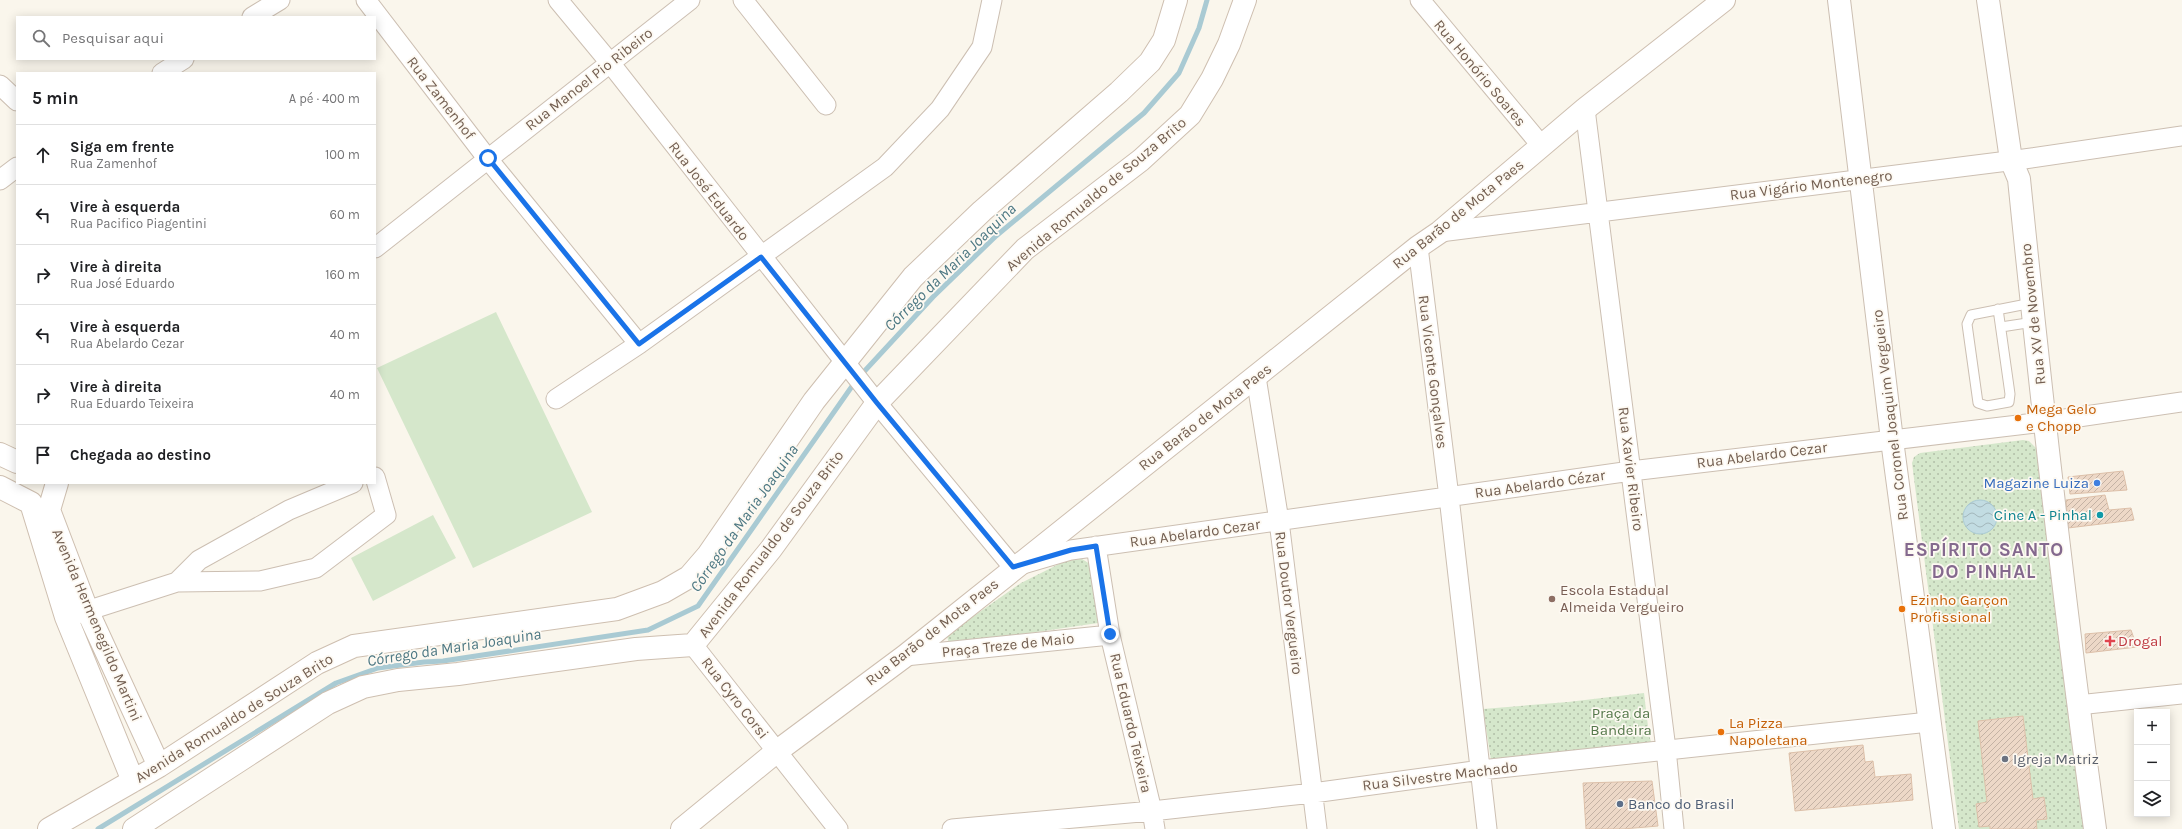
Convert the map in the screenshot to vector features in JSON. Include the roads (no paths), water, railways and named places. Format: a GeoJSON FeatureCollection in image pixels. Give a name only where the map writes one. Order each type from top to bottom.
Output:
{"type":"FeatureCollection","features":[{"type":"Feature","properties":{"kind":"main road","name":"Avenida Romualdo de Souza Brito"},"geometry":{"type":"LineString","coordinates":[[49,829],[159,766],[317,663],[354,646],[617,609],[663,592],[689,577],[708,555],[814,401],[913,277],[982,211],[1119,92],[1150,62],[1164,40],[1176,0]]}},
{"type":"Feature","properties":{"kind":"main road","name":"Avenida Romualdo de Souza Brito"},"geometry":{"type":"LineString","coordinates":[[134,829],[328,703],[363,687],[398,680],[458,674],[636,649],[693,645],[771,549],[877,403],[1025,249],[1141,160],[1190,115],[1212,79],[1229,44],[1245,0]]}},
{"type":"Feature","properties":{"kind":"main road","name":"Rua Barão de Mota Paes"},"geometry":{"type":"LineString","coordinates":[[682,829],[776,752],[905,656],[1013,567],[1256,377],[1418,247],[1440,232],[1585,109],[1724,0]]}},
{"type":"Feature","properties":{"kind":"main road","name":"Rua Coronel Joaquim Vergueiro"},"geometry":{"type":"LineString","coordinates":[[1839,0],[1892,440],[1944,829]]}},
{"type":"Feature","properties":{"kind":"main road","name":"Rua XV de Novembro"},"geometry":{"type":"LineString","coordinates":[[1988,0],[2018,166]]}},
{"type":"Feature","properties":{"kind":"main road","name":"Rua XV de Novembro"},"geometry":{"type":"LineString","coordinates":[[2001,0],[2044,422],[2078,705],[2095,829]]}},
{"type":"Feature","properties":{"kind":"main road"},"geometry":{"type":"LineString","coordinates":[[0,454],[16,462]]}},
{"type":"Feature","properties":{"kind":"main road","name":"Avenida Hermenegildo Martini"},"geometry":{"type":"LineString","coordinates":[[57,484],[49,510],[87,610],[159,766]]}},
{"type":"Feature","properties":{"kind":"main road"},"geometry":{"type":"LineString","coordinates":[[0,487],[31,503]]}},
{"type":"Feature","properties":{"kind":"main road","name":"Avenida Hermenegildo Martini"},"geometry":{"type":"LineString","coordinates":[[31,503],[66,617],[134,781]]}},
{"type":"Feature","properties":{"kind":"street"},"geometry":{"type":"LineString","coordinates":[[254,16],[280,0]]}},
{"type":"Feature","properties":{"kind":"street","name":"Rua Zamenhof"},"geometry":{"type":"LineString","coordinates":[[366,0],[488,158],[639,344]]}},
{"type":"Feature","properties":{"kind":"street","name":"Rua José Eduardo"},"geometry":{"type":"LineString","coordinates":[[558,0],[611,64],[877,403],[1013,567]]}},
{"type":"Feature","properties":{"kind":"street","name":"Rua Manoel Pio Ribeiro"},"geometry":{"type":"LineString","coordinates":[[376,247],[488,158],[611,64],[690,0]]}},
{"type":"Feature","properties":{"kind":"street"},"geometry":{"type":"LineString","coordinates":[[743,0],[826,105]]}},
{"type":"Feature","properties":{"kind":"street"},"geometry":{"type":"LineString","coordinates":[[556,398],[639,344],[884,167],[940,108],[982,47],[992,0]]}},
{"type":"Feature","properties":{"kind":"street","name":"Rua Honório Soares"},"geometry":{"type":"LineString","coordinates":[[1420,0],[1541,145]]}},
{"type":"Feature","properties":{"kind":"street"},"geometry":{"type":"LineString","coordinates":[[164,72],[182,60]]}},
{"type":"Feature","properties":{"kind":"street"},"geometry":{"type":"LineString","coordinates":[[0,85],[16,100]]}},
{"type":"Feature","properties":{"kind":"street","name":"Rua Xavier Ribeiro"},"geometry":{"type":"LineString","coordinates":[[1585,109],[1666,749],[1674,829]]}},
{"type":"Feature","properties":{"kind":"street","name":"Rua Vigário Montenegro"},"geometry":{"type":"LineString","coordinates":[[1440,232],[1861,179],[2018,166],[2182,136]]}},
{"type":"Feature","properties":{"kind":"street"},"geometry":{"type":"LineString","coordinates":[[0,180],[16,168]]}},
{"type":"Feature","properties":{"kind":"street","name":"Rua Vicente Gonçalves"},"geometry":{"type":"LineString","coordinates":[[1418,247],[1449,497]]}},
{"type":"Feature","properties":{"kind":"street","name":"Rua Doutor Vergueiro"},"geometry":{"type":"LineString","coordinates":[[1256,377],[1279,521],[1317,829]]}},
{"type":"Feature","properties":{"kind":"street","name":"Rua Abelardo Cezar"},"geometry":{"type":"LineString","coordinates":[[1631,471],[2044,422],[2182,402]]}},
{"type":"Feature","properties":{"kind":"street","name":"Rua Abelardo Cézar"},"geometry":{"type":"LineString","coordinates":[[1449,497],[1631,471]]}},
{"type":"Feature","properties":{"kind":"street"},"geometry":{"type":"LineString","coordinates":[[66,617],[177,582],[260,580],[316,568],[386,515],[376,480]]}},
{"type":"Feature","properties":{"kind":"street"},"geometry":{"type":"LineString","coordinates":[[31,503],[56,484]]}},
{"type":"Feature","properties":{"kind":"street"},"geometry":{"type":"LineString","coordinates":[[177,582],[199,560],[289,510],[351,484]]}},
{"type":"Feature","properties":{"kind":"street"},"geometry":{"type":"LineString","coordinates":[[1449,497],[1487,829]]}},
{"type":"Feature","properties":{"kind":"street","name":"Rua Abelardo Cezar"},"geometry":{"type":"LineString","coordinates":[[1013,567],[1071,550],[1449,497]]}},
{"type":"Feature","properties":{"kind":"street","name":"Rua Eduardo Teixeira"},"geometry":{"type":"LineString","coordinates":[[1096,546],[1110,634],[1153,820]]}},
{"type":"Feature","properties":{"kind":"street","name":"Praça Treze de Maio"},"geometry":{"type":"LineString","coordinates":[[905,656],[1110,634]]}},
{"type":"Feature","properties":{"kind":"street","name":"Rua Cyro Corsi"},"geometry":{"type":"LineString","coordinates":[[693,645],[838,829]]}},
{"type":"Feature","properties":{"kind":"street"},"geometry":{"type":"LineString","coordinates":[[2078,705],[2182,694]]}},
{"type":"Feature","properties":{"kind":"street","name":"Rua Silvestre Machado"},"geometry":{"type":"LineString","coordinates":[[952,829],[1153,820],[1313,793],[1481,770],[1929,722]]}},
{"type":"Feature","properties":{"kind":"lane"},"geometry":{"type":"LineString","coordinates":[[1998,309],[2010,394],[2009,402],[1987,406],[1978,403],[1967,324],[1971,315],[1998,309],[2033,313]]}},
{"type":"Feature","properties":{"kind":"lane"},"geometry":{"type":"LineString","coordinates":[[2001,327],[2033,313]]}},
{"type":"Feature","properties":{"kind":"water"},"geometry":{"type":"Polygon","coordinates":[[[1983,500],[1990,502],[1995,507],[1997,517],[1995,527],[1990,532],[1977,534],[1970,532],[1965,527],[1963,514],[1965,507],[1970,502],[1983,500]]]}},
{"type":"Feature","properties":{"kind":"waterway","name":"Córrego da Maria Joaquina"},"geometry":{"type":"LineString","coordinates":[[860,376],[933,297],[996,236],[1144,113],[1179,73],[1199,28],[1207,0]]}},
{"type":"Feature","properties":{"kind":"waterway","name":"Córrego da Maria Joaquina"},"geometry":{"type":"LineString","coordinates":[[98,829],[336,683],[378,668],[443,661],[648,630],[698,606],[855,382]]}},
{"type":"Feature","properties":{"kind":"place","name":"Mega Gelo e Chopp"},"geometry":{"type":"Point","coordinates":[2018,418]}},
{"type":"Feature","properties":{"kind":"place","name":"Magazine Luiza"},"geometry":{"type":"Point","coordinates":[2097,483]}},
{"type":"Feature","properties":{"kind":"place","name":"Cine A - Pinhal"},"geometry":{"type":"Point","coordinates":[2100,515]}},
{"type":"Feature","properties":{"kind":"place","name":"Escola Estadual Almeida Vergueiro"},"geometry":{"type":"Point","coordinates":[1552,599]}},
{"type":"Feature","properties":{"kind":"place","name":"Ezinho Garçon Profissional"},"geometry":{"type":"Point","coordinates":[1902,609]}},
{"type":"Feature","properties":{"kind":"place","name":"Drogal"},"geometry":{"type":"Point","coordinates":[2110,641]}},
{"type":"Feature","properties":{"kind":"place","name":"La Pizza Napoletana"},"geometry":{"type":"Point","coordinates":[1721,732]}},
{"type":"Feature","properties":{"kind":"place","name":"Igreja Matriz"},"geometry":{"type":"Point","coordinates":[2005,759]}},
{"type":"Feature","properties":{"kind":"place","name":"Banco do Brasil"},"geometry":{"type":"Point","coordinates":[1620,804]}},
{"type":"Feature","properties":{"kind":"district","name":"ESPÍRITO SANTO DO PINHAL"},"geometry":{"type":"Point","coordinates":[1984,561]}},
{"type":"Feature","properties":{"kind":"park label","name":"Praça da Bandeira"},"geometry":{"type":"Point","coordinates":[1621,722]}}]}
